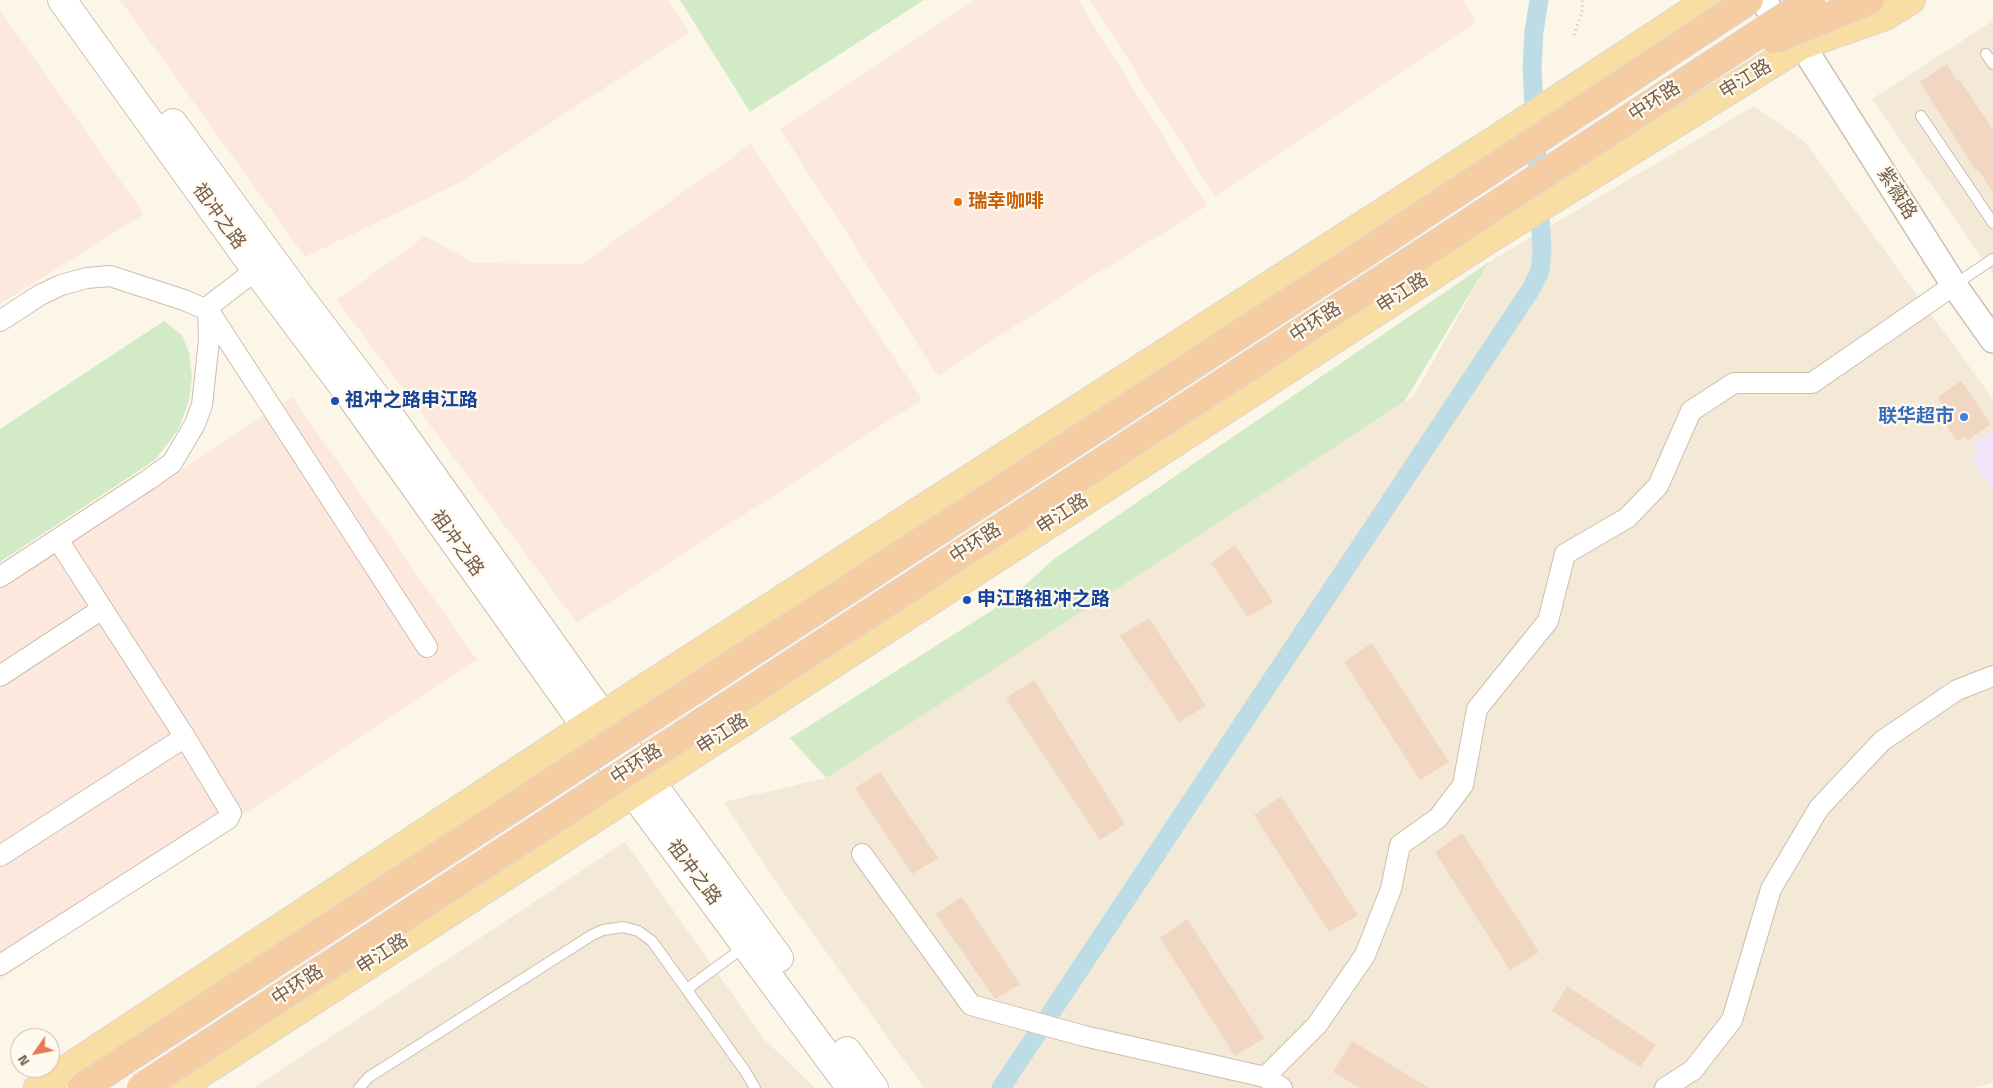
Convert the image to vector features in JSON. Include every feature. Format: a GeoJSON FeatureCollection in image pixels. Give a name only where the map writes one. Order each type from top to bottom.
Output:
{"type":"FeatureCollection","features":[{"type":"Feature","properties":{"kind":"highway","name":"中环路"},"geometry":{"type":"LineString","coordinates":[[77,1077],[1397,233],[1749,0]]}},
{"type":"Feature","properties":{"kind":"highway","name":"中环路"},"geometry":{"type":"LineString","coordinates":[[142,1088],[1811,0]]}},
{"type":"Feature","properties":{"kind":"highway"},"geometry":{"type":"LineString","coordinates":[[1719,61],[1870,0]]}},
{"type":"Feature","properties":{"kind":"main road","name":"祖冲之路"},"geometry":{"type":"LineString","coordinates":[[62,0],[256,270],[348,394],[642,787],[874,1088]]}},
{"type":"Feature","properties":{"kind":"main road","name":"祖冲之路"},"geometry":{"type":"LineString","coordinates":[[84,0],[297,293],[385,409],[594,721]]}},
{"type":"Feature","properties":{"kind":"main road"},"geometry":{"type":"LineString","coordinates":[[38,1088],[77,1077],[594,721],[1709,0]]}},
{"type":"Feature","properties":{"kind":"main road"},"geometry":{"type":"LineString","coordinates":[[1802,45],[1858,0]]}},
{"type":"Feature","properties":{"kind":"main road","name":"申江路"},"geometry":{"type":"LineString","coordinates":[[178,1088],[1489,238],[1802,45],[1885,16],[1911,0]]}},
{"type":"Feature","properties":{"kind":"main road","name":"祖冲之路"},"geometry":{"type":"LineString","coordinates":[[642,787],[746,945],[851,1088]]}},
{"type":"Feature","properties":{"kind":"street","name":"紫薇路"},"geometry":{"type":"LineString","coordinates":[[1761,0],[1802,45],[1954,285],[1993,340]]}},
{"type":"Feature","properties":{"kind":"street"},"geometry":{"type":"LineString","coordinates":[[0,321],[40,295],[61,286],[87,278],[110,276],[184,300],[205,309],[256,270]]}},
{"type":"Feature","properties":{"kind":"street"},"geometry":{"type":"LineString","coordinates":[[1265,1077],[1317,1025],[1365,955],[1392,889],[1400,845],[1438,818],[1463,785],[1477,709],[1548,621],[1565,554],[1627,518],[1658,486],[1691,411],[1734,383],[1812,383],[1954,285]]}},
{"type":"Feature","properties":{"kind":"street"},"geometry":{"type":"LineString","coordinates":[[0,577],[172,463],[195,424],[202,405],[209,340],[207,308]]}},
{"type":"Feature","properties":{"kind":"street"},"geometry":{"type":"LineString","coordinates":[[207,308],[428,647]]}},
{"type":"Feature","properties":{"kind":"street"},"geometry":{"type":"LineString","coordinates":[[0,966],[228,819],[231,813],[185,737],[58,540]]}},
{"type":"Feature","properties":{"kind":"street"},"geometry":{"type":"LineString","coordinates":[[0,676],[102,609]]}},
{"type":"Feature","properties":{"kind":"street"},"geometry":{"type":"LineString","coordinates":[[1665,1088],[1693,1070],[1732,1020],[1771,889],[1820,808],[1882,741],[1957,690],[1993,676]]}},
{"type":"Feature","properties":{"kind":"street"},"geometry":{"type":"LineString","coordinates":[[0,856],[185,737]]}},
{"type":"Feature","properties":{"kind":"street"},"geometry":{"type":"LineString","coordinates":[[862,854],[971,1005],[1084,1036],[1265,1077],[1282,1088]]}},
{"type":"Feature","properties":{"kind":"lane"},"geometry":{"type":"LineString","coordinates":[[1986,54],[1993,64]]}},
{"type":"Feature","properties":{"kind":"lane"},"geometry":{"type":"LineString","coordinates":[[1921,116],[1993,223]]}},
{"type":"Feature","properties":{"kind":"lane"},"geometry":{"type":"LineString","coordinates":[[1954,285],[1993,259]]}},
{"type":"Feature","properties":{"kind":"lane"},"geometry":{"type":"LineString","coordinates":[[359,1088],[368,1077],[603,930],[623,927],[638,931],[652,941],[745,1070],[754,1088]]}},
{"type":"Feature","properties":{"kind":"lane"},"geometry":{"type":"LineString","coordinates":[[687,989],[746,945]]}},
{"type":"Feature","properties":{"kind":"path"},"geometry":{"type":"LineString","coordinates":[[1574,36],[1583,10],[1582,0]]}},
{"type":"Feature","properties":{"kind":"shaded area"},"geometry":{"type":"Polygon","coordinates":[[[120,0],[668,0],[689,32],[463,181],[305,257],[120,0]]]}},
{"type":"Feature","properties":{"kind":"shaded area"},"geometry":{"type":"Polygon","coordinates":[[[975,0],[1078,0],[1207,206],[1072,289],[938,376],[780,129],[975,0]]]}},
{"type":"Feature","properties":{"kind":"shaded area"},"geometry":{"type":"Polygon","coordinates":[[[1090,0],[1463,0],[1476,22],[1215,196],[1090,0]]]}},
{"type":"Feature","properties":{"kind":"shaded area"},"geometry":{"type":"Polygon","coordinates":[[[0,10],[144,214],[0,304],[0,10]]]}},
{"type":"Feature","properties":{"kind":"shaded area"},"geometry":{"type":"Polygon","coordinates":[[[1993,21],[1993,274],[1872,99],[1993,21]]]}},
{"type":"Feature","properties":{"kind":"shaded area"},"geometry":{"type":"Polygon","coordinates":[[[1754,106],[1805,142],[1993,399],[1993,1083],[1973,1088],[924,1088],[773,878],[724,802],[826,778],[942,699],[1413,397],[1489,262],[1754,106]]]}},
{"type":"Feature","properties":{"kind":"shaded area"},"geometry":{"type":"Polygon","coordinates":[[[751,144],[922,399],[577,623],[337,300],[425,236],[474,263],[582,264],[751,144]]]}},
{"type":"Feature","properties":{"kind":"shaded area"},"geometry":{"type":"Polygon","coordinates":[[[292,397],[477,660],[253,808],[0,980],[0,588],[292,397]]]}},
{"type":"Feature","properties":{"kind":"shaded area"},"geometry":{"type":"Polygon","coordinates":[[[1993,430],[1992,489],[1971,459],[1978,453],[1972,445],[1993,430]]]}},
{"type":"Feature","properties":{"kind":"shaded area"},"geometry":{"type":"Polygon","coordinates":[[[625,842],[763,1038],[815,1088],[254,1088],[625,842]]]}},
{"type":"Feature","properties":{"kind":"green space"},"geometry":{"type":"Polygon","coordinates":[[[680,0],[924,0],[750,112],[680,0]]]}},
{"type":"Feature","properties":{"kind":"green space"},"geometry":{"type":"Polygon","coordinates":[[[1489,262],[1404,402],[826,778],[790,738],[1010,599],[1054,559],[1489,262]]]}},
{"type":"Feature","properties":{"kind":"green space"},"geometry":{"type":"Polygon","coordinates":[[[164,321],[182,335],[189,352],[192,377],[189,401],[178,430],[155,460],[0,562],[0,429],[164,321]]]}},
{"type":"Feature","properties":{"kind":"building"},"geometry":{"type":"Polygon","coordinates":[[[1947,64],[1957,81],[1959,79],[1993,130],[1993,193],[1978,169],[1976,171],[1920,82],[1947,64]]]}},
{"type":"Feature","properties":{"kind":"building","name":"联华超市"},"geometry":{"type":"Polygon","coordinates":[[[1961,381],[1991,424],[1968,440],[1965,436],[1957,441],[1936,411],[1943,406],[1938,397],[1961,381]]]}},
{"type":"Feature","properties":{"kind":"building"},"geometry":{"type":"Polygon","coordinates":[[[1235,545],[1273,602],[1248,617],[1211,563],[1235,545]]]}},
{"type":"Feature","properties":{"kind":"building"},"geometry":{"type":"Polygon","coordinates":[[[1149,618],[1206,706],[1179,722],[1120,636],[1149,618]]]}},
{"type":"Feature","properties":{"kind":"building"},"geometry":{"type":"Polygon","coordinates":[[[1372,643],[1449,762],[1420,780],[1344,662],[1372,643]]]}},
{"type":"Feature","properties":{"kind":"building"},"geometry":{"type":"Polygon","coordinates":[[[1034,680],[1125,824],[1100,840],[1006,698],[1034,680]]]}},
{"type":"Feature","properties":{"kind":"building"},"geometry":{"type":"Polygon","coordinates":[[[880,772],[938,858],[912,874],[855,788],[880,772]]]}},
{"type":"Feature","properties":{"kind":"building"},"geometry":{"type":"Polygon","coordinates":[[[1281,796],[1358,915],[1329,932],[1254,815],[1281,796]]]}},
{"type":"Feature","properties":{"kind":"building"},"geometry":{"type":"Polygon","coordinates":[[[1462,833],[1539,952],[1510,970],[1435,852],[1462,833]]]}},
{"type":"Feature","properties":{"kind":"building"},"geometry":{"type":"Polygon","coordinates":[[[962,897],[1020,984],[995,999],[936,914],[962,897]]]}},
{"type":"Feature","properties":{"kind":"building"},"geometry":{"type":"Polygon","coordinates":[[[1187,919],[1264,1038],[1235,1056],[1160,938],[1187,919]]]}},
{"type":"Feature","properties":{"kind":"building"},"geometry":{"type":"Polygon","coordinates":[[[1567,986],[1656,1045],[1640,1067],[1552,1011],[1567,986]]]}},
{"type":"Feature","properties":{"kind":"building"},"geometry":{"type":"Polygon","coordinates":[[[1352,1041],[1429,1088],[1360,1088],[1333,1072],[1352,1041]]]}},
{"type":"Feature","properties":{"kind":"waterway"},"geometry":{"type":"LineString","coordinates":[[1001,1088],[1531,289],[1540,271],[1542,251],[1532,68],[1534,32],[1539,0]]}},
{"type":"Feature","properties":{"kind":"place","name":"瑞幸咖啡"},"geometry":{"type":"Point","coordinates":[958,202]}},
{"type":"Feature","properties":{"kind":"place","name":"祖冲之路申江路"},"geometry":{"type":"Point","coordinates":[335,401]}},
{"type":"Feature","properties":{"kind":"place","name":"联华超市"},"geometry":{"type":"Point","coordinates":[1964,417]}},
{"type":"Feature","properties":{"kind":"place","name":"申江路祖冲之路"},"geometry":{"type":"Point","coordinates":[967,600]}}]}
